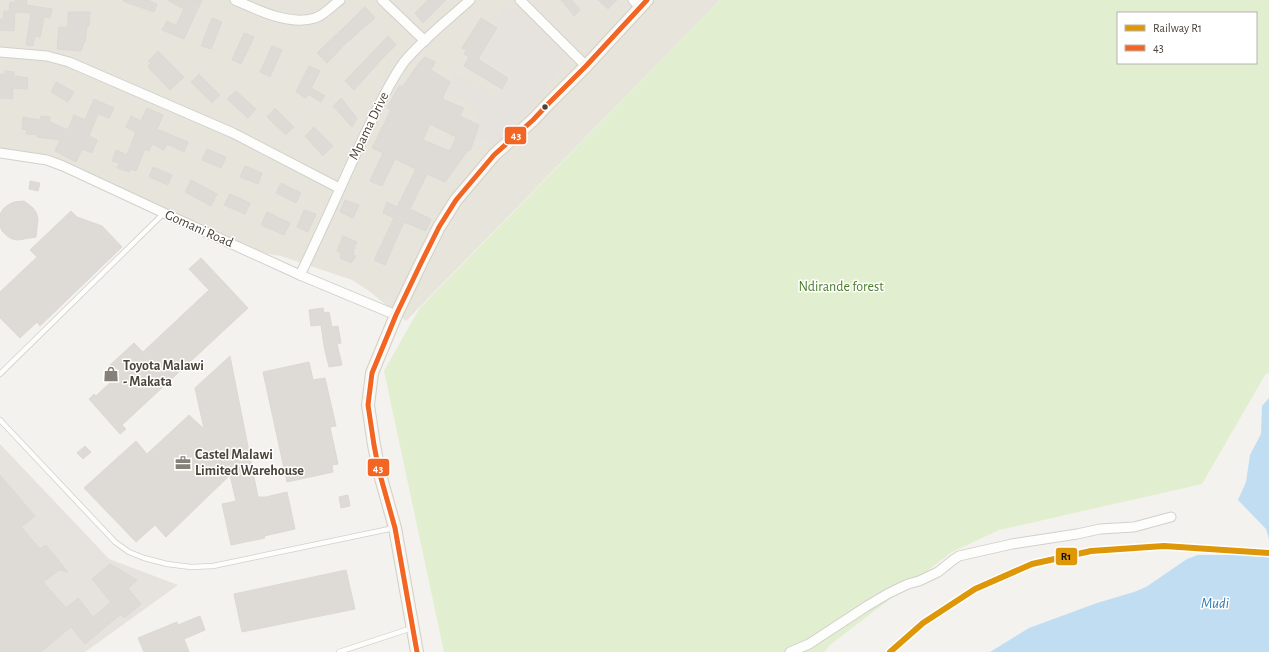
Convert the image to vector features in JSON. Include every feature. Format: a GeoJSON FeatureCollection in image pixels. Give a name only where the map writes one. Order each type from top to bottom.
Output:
{"type":"FeatureCollection","features":[{"type":"Feature","properties":{"kind":"street"},"geometry":{"type":"LineString","coordinates":[[235,0],[283,18],[299,20],[314,18],[324,13],[340,0]]}},
{"type":"Feature","properties":{"kind":"street"},"geometry":{"type":"LineString","coordinates":[[382,0],[425,40]]}},
{"type":"Feature","properties":{"kind":"street","name":"Mpama Drive"},"geometry":{"type":"LineString","coordinates":[[300,274],[315,244],[339,188],[391,82],[405,62],[425,40],[470,0]]}},
{"type":"Feature","properties":{"kind":"street"},"geometry":{"type":"LineString","coordinates":[[520,0],[586,66]]}},
{"type":"Feature","properties":{"kind":"street"},"geometry":{"type":"LineString","coordinates":[[417,652],[394,528],[379,471],[368,406],[372,373],[396,315],[431,242],[456,200],[494,155],[533,120],[586,66],[640,2]]}},
{"type":"Feature","properties":{"kind":"street"},"geometry":{"type":"LineString","coordinates":[[0,52],[47,56],[69,62],[233,133],[339,188]]}},
{"type":"Feature","properties":{"kind":"street","name":"Gomani Road"},"geometry":{"type":"LineString","coordinates":[[0,153],[47,160],[63,166],[300,274],[396,315]]}},
{"type":"Feature","properties":{"kind":"street"},"geometry":{"type":"LineString","coordinates":[[790,652],[809,644],[889,593],[908,584],[919,582],[938,572],[959,556],[1012,544],[1100,529],[1134,528],[1171,517]]}},
{"type":"Feature","properties":{"kind":"lane"},"geometry":{"type":"LineString","coordinates":[[0,374],[164,213]]}},
{"type":"Feature","properties":{"kind":"lane"},"geometry":{"type":"LineString","coordinates":[[0,420],[115,542],[129,552],[144,558],[167,564],[191,567],[213,566],[394,528]]}},
{"type":"Feature","properties":{"kind":"lane"},"geometry":{"type":"LineString","coordinates":[[339,652],[412,628]]}},
{"type":"Feature","properties":{"kind":"shaded area"},"geometry":{"type":"Polygon","coordinates":[[[0,0],[720,0],[406,321],[369,291],[352,280],[281,256],[263,253],[53,167],[0,152],[0,0]]]}},
{"type":"Feature","properties":{"kind":"shaded area"},"geometry":{"type":"Polygon","coordinates":[[[509,4],[526,18],[567,59],[537,102],[495,146],[477,137],[480,120],[468,103],[446,91],[454,74],[497,97],[510,75],[481,57],[500,28],[491,20],[509,4]]]}},
{"type":"Feature","properties":{"kind":"shaded area"},"geometry":{"type":"Polygon","coordinates":[[[0,444],[109,559],[178,585],[85,652],[0,652],[0,444]]]}},
{"type":"Feature","properties":{"kind":"green space","name":"Ndirande forest"},"geometry":{"type":"Polygon","coordinates":[[[720,0],[1269,0],[1269,372],[1265,375],[1202,484],[999,530],[952,552],[831,644],[824,652],[444,652],[384,371],[419,309],[720,0]]]}},
{"type":"Feature","properties":{"kind":"water"},"geometry":{"type":"Polygon","coordinates":[[[1269,398],[1269,539],[1266,529],[1238,500],[1246,482],[1250,455],[1261,434],[1262,406],[1269,398]]]}},
{"type":"Feature","properties":{"kind":"water","name":"Mudi"},"geometry":{"type":"Polygon","coordinates":[[[1246,554],[1259,557],[1269,555],[1269,652],[990,652],[1029,628],[1146,587],[1187,559],[1198,555],[1246,554]]]}},
{"type":"Feature","properties":{"kind":"building"},"geometry":{"type":"Polygon","coordinates":[[[15,0],[27,0],[26,5],[52,9],[50,18],[44,17],[40,37],[35,36],[33,46],[26,45],[31,13],[15,12],[14,31],[0,30],[0,19],[3,20],[4,11],[9,11],[10,2],[15,3],[15,0]]]}},
{"type":"Feature","properties":{"kind":"building"},"geometry":{"type":"Polygon","coordinates":[[[123,0],[148,0],[157,4],[154,12],[123,0]]]}},
{"type":"Feature","properties":{"kind":"building"},"geometry":{"type":"Polygon","coordinates":[[[167,0],[202,0],[184,39],[162,30],[167,21],[176,26],[184,9],[167,0]]]}},
{"type":"Feature","properties":{"kind":"building"},"geometry":{"type":"Polygon","coordinates":[[[428,0],[446,0],[423,23],[415,13],[428,0]]]}},
{"type":"Feature","properties":{"kind":"building"},"geometry":{"type":"Polygon","coordinates":[[[561,0],[572,0],[580,10],[574,16],[561,0]]]}},
{"type":"Feature","properties":{"kind":"building"},"geometry":{"type":"Polygon","coordinates":[[[598,0],[617,0],[608,9],[598,0]]]}},
{"type":"Feature","properties":{"kind":"building"},"geometry":{"type":"Polygon","coordinates":[[[365,7],[375,18],[346,43],[327,63],[317,53],[365,7]]]}},
{"type":"Feature","properties":{"kind":"building"},"geometry":{"type":"Polygon","coordinates":[[[68,12],[90,12],[89,26],[87,26],[85,42],[81,51],[57,49],[59,27],[68,27],[68,12]]]}},
{"type":"Feature","properties":{"kind":"building"},"geometry":{"type":"Polygon","coordinates":[[[212,18],[222,22],[211,49],[201,46],[212,18]]]}},
{"type":"Feature","properties":{"kind":"building"},"geometry":{"type":"Polygon","coordinates":[[[481,18],[497,28],[478,59],[508,78],[502,89],[464,66],[469,57],[464,54],[466,51],[462,48],[481,18]]]}},
{"type":"Feature","properties":{"kind":"building"},"geometry":{"type":"Polygon","coordinates":[[[244,33],[254,37],[241,64],[232,60],[244,33]]]}},
{"type":"Feature","properties":{"kind":"building"},"geometry":{"type":"Polygon","coordinates":[[[388,36],[396,45],[354,90],[345,81],[388,36]]]}},
{"type":"Feature","properties":{"kind":"building"},"geometry":{"type":"Polygon","coordinates":[[[272,46],[282,50],[270,77],[260,72],[272,46]]]}},
{"type":"Feature","properties":{"kind":"building"},"geometry":{"type":"Polygon","coordinates":[[[158,51],[184,77],[170,90],[148,67],[151,63],[148,61],[158,51]]]}},
{"type":"Feature","properties":{"kind":"building"},"geometry":{"type":"Polygon","coordinates":[[[425,57],[435,62],[431,70],[450,82],[442,99],[464,108],[460,116],[479,125],[470,151],[468,150],[445,182],[427,174],[410,209],[431,219],[426,231],[404,222],[385,265],[374,260],[394,218],[383,213],[387,202],[397,207],[416,169],[395,159],[382,186],[370,181],[383,153],[372,148],[391,110],[387,108],[399,86],[403,86],[425,57]],[[430,124],[423,140],[450,151],[456,137],[430,124]]]}},
{"type":"Feature","properties":{"kind":"building"},"geometry":{"type":"Polygon","coordinates":[[[309,66],[320,71],[311,88],[325,96],[321,102],[308,94],[306,98],[296,92],[309,66]]]}},
{"type":"Feature","properties":{"kind":"building"},"geometry":{"type":"Polygon","coordinates":[[[5,71],[14,72],[14,76],[28,78],[27,89],[13,88],[13,99],[0,98],[0,74],[5,74],[5,71]]]}},
{"type":"Feature","properties":{"kind":"building"},"geometry":{"type":"Polygon","coordinates":[[[199,74],[220,95],[212,103],[191,82],[199,74]]]}},
{"type":"Feature","properties":{"kind":"building"},"geometry":{"type":"Polygon","coordinates":[[[56,82],[74,92],[68,102],[51,92],[56,82]]]}},
{"type":"Feature","properties":{"kind":"building"},"geometry":{"type":"Polygon","coordinates":[[[236,91],[256,109],[248,118],[227,99],[236,91]]]}},
{"type":"Feature","properties":{"kind":"building"},"geometry":{"type":"Polygon","coordinates":[[[341,98],[357,118],[352,127],[333,106],[341,98]]]}},
{"type":"Feature","properties":{"kind":"building"},"geometry":{"type":"Polygon","coordinates":[[[94,99],[114,108],[109,118],[98,114],[89,136],[97,140],[92,153],[82,149],[76,162],[55,151],[60,140],[26,134],[27,130],[22,129],[23,117],[40,120],[41,116],[50,117],[50,122],[68,130],[74,115],[85,120],[94,99]]]}},
{"type":"Feature","properties":{"kind":"building"},"geometry":{"type":"Polygon","coordinates":[[[147,108],[163,115],[157,129],[188,142],[184,152],[167,144],[164,150],[152,144],[149,151],[145,149],[136,171],[131,169],[129,172],[117,168],[119,163],[112,161],[116,150],[127,155],[136,132],[126,127],[131,116],[141,121],[147,108]]]}},
{"type":"Feature","properties":{"kind":"building"},"geometry":{"type":"Polygon","coordinates":[[[275,108],[294,127],[286,135],[267,117],[275,108]]]}},
{"type":"Feature","properties":{"kind":"building"},"geometry":{"type":"Polygon","coordinates":[[[314,127],[333,146],[323,156],[305,136],[314,127]]]}},
{"type":"Feature","properties":{"kind":"building"},"geometry":{"type":"Polygon","coordinates":[[[207,149],[226,157],[221,168],[202,160],[207,149]]]}},
{"type":"Feature","properties":{"kind":"building"},"geometry":{"type":"Polygon","coordinates":[[[245,166],[262,173],[258,184],[240,177],[245,166]]]}},
{"type":"Feature","properties":{"kind":"building"},"geometry":{"type":"Polygon","coordinates":[[[153,167],[172,175],[168,185],[149,177],[153,167]]]}},
{"type":"Feature","properties":{"kind":"building"},"geometry":{"type":"Polygon","coordinates":[[[191,180],[217,194],[211,206],[185,192],[191,180]]]}},
{"type":"Feature","properties":{"kind":"building"},"geometry":{"type":"Polygon","coordinates":[[[30,181],[40,183],[38,191],[29,189],[30,181]]]}},
{"type":"Feature","properties":{"kind":"building"},"geometry":{"type":"Polygon","coordinates":[[[281,183],[301,193],[296,203],[276,193],[281,183]]]}},
{"type":"Feature","properties":{"kind":"building"},"geometry":{"type":"Polygon","coordinates":[[[230,194],[250,203],[245,214],[224,205],[230,194]]]}},
{"type":"Feature","properties":{"kind":"building"},"geometry":{"type":"Polygon","coordinates":[[[345,200],[359,205],[353,218],[340,212],[345,200]]]}},
{"type":"Feature","properties":{"kind":"building"},"geometry":{"type":"Polygon","coordinates":[[[24,201],[36,212],[38,219],[36,237],[18,240],[12,239],[2,231],[0,226],[0,214],[8,205],[14,202],[24,201]]]}},
{"type":"Feature","properties":{"kind":"building"},"geometry":{"type":"Polygon","coordinates":[[[304,210],[316,214],[308,232],[297,227],[304,210]]]}},
{"type":"Feature","properties":{"kind":"building"},"geometry":{"type":"Polygon","coordinates":[[[71,211],[77,217],[102,226],[122,247],[40,326],[37,322],[20,338],[0,318],[0,292],[37,257],[30,250],[71,211]]]}},
{"type":"Feature","properties":{"kind":"building"},"geometry":{"type":"Polygon","coordinates":[[[267,212],[290,223],[284,235],[261,225],[267,212]]]}},
{"type":"Feature","properties":{"kind":"building"},"geometry":{"type":"Polygon","coordinates":[[[343,236],[357,242],[353,251],[353,255],[356,256],[351,263],[340,258],[341,253],[337,251],[343,236]]]}},
{"type":"Feature","properties":{"kind":"building"},"geometry":{"type":"Polygon","coordinates":[[[201,258],[248,308],[122,425],[126,429],[120,434],[89,399],[94,394],[96,396],[117,376],[108,367],[134,343],[143,352],[209,290],[189,269],[201,258]]]}},
{"type":"Feature","properties":{"kind":"building"},"geometry":{"type":"Polygon","coordinates":[[[323,308],[324,313],[329,312],[332,327],[338,326],[341,343],[337,344],[342,365],[329,367],[321,325],[311,326],[309,310],[323,308]]]}},
{"type":"Feature","properties":{"kind":"building"},"geometry":{"type":"Polygon","coordinates":[[[230,356],[258,497],[266,497],[287,492],[295,529],[264,536],[265,538],[231,545],[222,504],[236,501],[230,475],[166,537],[155,525],[136,542],[84,488],[136,441],[147,454],[189,415],[204,429],[195,388],[230,356]]]}},
{"type":"Feature","properties":{"kind":"building"},"geometry":{"type":"Polygon","coordinates":[[[309,362],[313,380],[325,378],[336,426],[330,427],[338,464],[332,465],[333,472],[287,482],[263,372],[309,362]]]}},
{"type":"Feature","properties":{"kind":"building"},"geometry":{"type":"Polygon","coordinates":[[[85,446],[91,452],[83,459],[77,453],[85,446]]]}},
{"type":"Feature","properties":{"kind":"building"},"geometry":{"type":"Polygon","coordinates":[[[0,475],[35,516],[21,527],[40,549],[46,545],[68,572],[59,570],[43,582],[66,608],[78,598],[93,617],[111,602],[92,579],[110,564],[137,580],[128,589],[141,604],[124,618],[121,614],[85,644],[71,627],[41,652],[0,652],[0,475]]]}},
{"type":"Feature","properties":{"kind":"building"},"geometry":{"type":"Polygon","coordinates":[[[348,495],[350,506],[341,508],[339,497],[348,495]]]}},
{"type":"Feature","properties":{"kind":"building"},"geometry":{"type":"Polygon","coordinates":[[[346,570],[355,609],[242,632],[234,594],[346,570]]]}},
{"type":"Feature","properties":{"kind":"building"},"geometry":{"type":"Polygon","coordinates":[[[200,616],[205,630],[184,639],[189,652],[144,652],[138,638],[177,622],[178,625],[200,616]]]}},
{"type":"Feature","properties":{"kind":"rail line","name":"R1"},"geometry":{"type":"LineString","coordinates":[[890,652],[923,623],[975,589],[1032,564],[1091,551],[1164,546],[1269,553]]}},
{"type":"Feature","properties":{"kind":"transit line","name":"43"},"geometry":{"type":"LineString","coordinates":[[417,652],[395,528],[379,471],[374,445],[368,405],[372,373],[396,315],[421,263],[439,227],[456,200],[494,155],[533,120],[586,66],[647,0]]}},
{"type":"Feature","properties":{"kind":"place","name":"Toyota Malawi - Makata"},"geometry":{"type":"Point","coordinates":[111,374]}},
{"type":"Feature","properties":{"kind":"place","name":"Castel Malawi Limited Warehouse"},"geometry":{"type":"Point","coordinates":[183,463]}}]}
